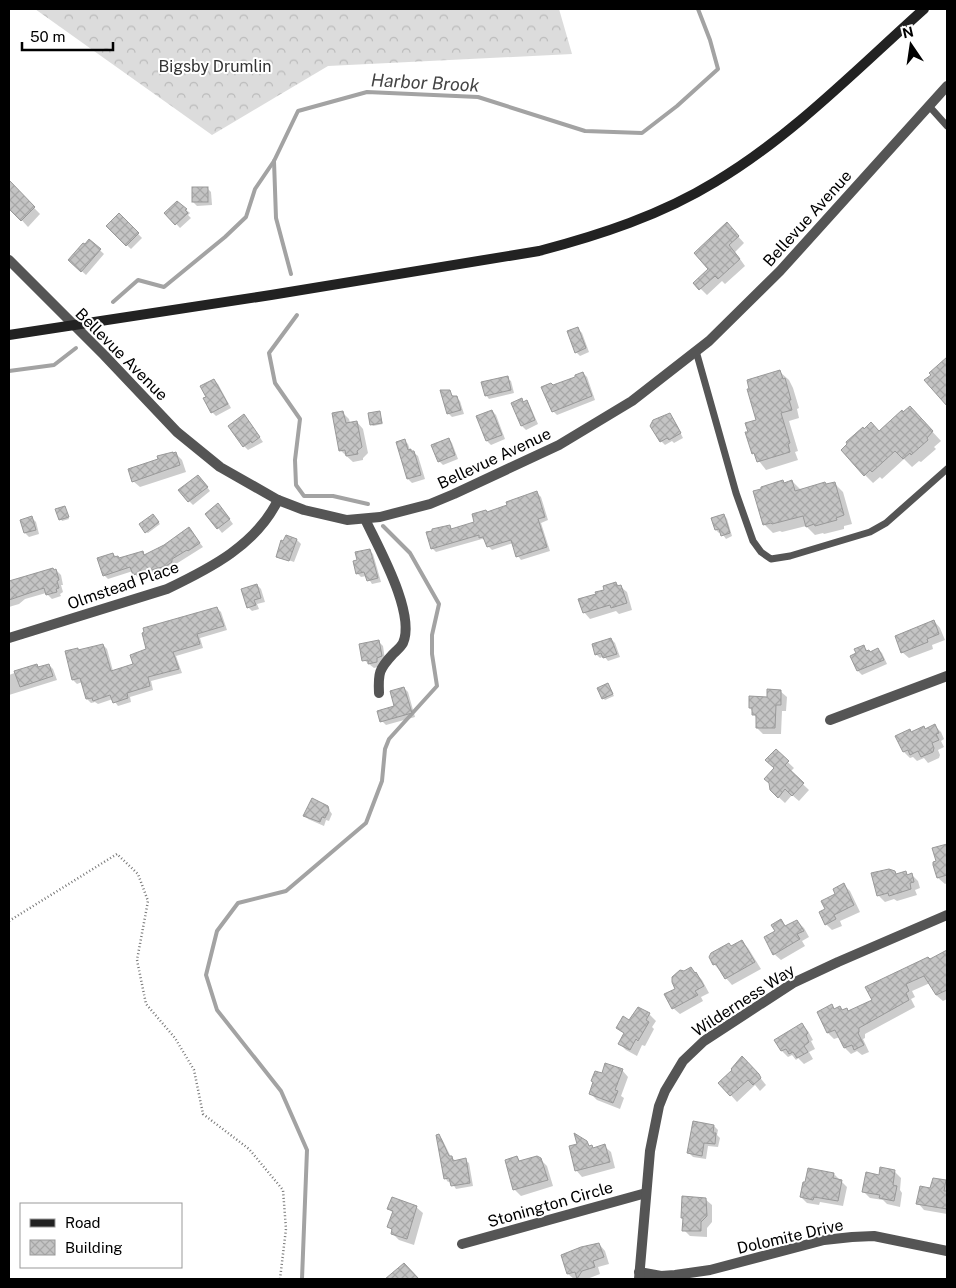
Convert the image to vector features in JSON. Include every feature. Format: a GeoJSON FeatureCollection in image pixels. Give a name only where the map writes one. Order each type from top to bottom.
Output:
{"type":"FeatureCollection","features":[{"type":"Feature","properties":{"kind":"main road"},"geometry":{"type":"LineString","coordinates":[[9,335],[539,251],[577,241],[638,220],[715,182],[779,137],[924,9]]}},
{"type":"Feature","properties":{"kind":"street","name":"Bellevue Avenue"},"geometry":{"type":"LineString","coordinates":[[9,260],[104,355],[177,432],[220,467],[278,500],[304,510],[347,520],[365,519],[430,504],[559,445],[632,401],[709,341],[780,272],[947,86]]}},
{"type":"Feature","properties":{"kind":"street","name":"Olmstead Place"},"geometry":{"type":"LineString","coordinates":[[9,638],[167,589],[189,579],[235,552],[262,526],[273,512],[278,500]]}},
{"type":"Feature","properties":{"kind":"street"},"geometry":{"type":"LineString","coordinates":[[365,519],[394,580],[405,618],[405,633],[402,644],[381,669],[378,677],[379,692]]}},
{"type":"Feature","properties":{"kind":"street"},"geometry":{"type":"LineString","coordinates":[[830,720],[947,676]]}},
{"type":"Feature","properties":{"kind":"street","name":"Wilderness Way"},"geometry":{"type":"LineString","coordinates":[[639,1276],[650,1151],[659,1106],[665,1091],[683,1061],[704,1041],[793,983],[947,915]]}},
{"type":"Feature","properties":{"kind":"street","name":"Stonington Circle"},"geometry":{"type":"LineString","coordinates":[[462,1244],[646,1193]]}},
{"type":"Feature","properties":{"kind":"street","name":"Dolomite Drive"},"geometry":{"type":"LineString","coordinates":[[639,1276],[675,1275],[710,1270],[824,1240],[852,1237],[874,1236],[947,1251]]}},
{"type":"Feature","properties":{"kind":"lane"},"geometry":{"type":"LineString","coordinates":[[928,106],[947,126]]}},
{"type":"Feature","properties":{"kind":"lane"},"geometry":{"type":"LineString","coordinates":[[696,351],[736,493],[753,542],[761,552],[771,559],[790,556],[870,532],[886,523],[920,496],[947,470]]}},
{"type":"Feature","properties":{"kind":"path"},"geometry":{"type":"LineString","coordinates":[[9,921],[117,854],[138,874],[148,901],[137,960],[146,1004],[175,1038],[194,1070],[203,1114],[249,1149],[282,1190],[286,1229],[280,1279]]}},
{"type":"Feature","properties":{"kind":"green space","name":"Bigsby Drumlin"},"geometry":{"type":"Polygon","coordinates":[[[35,9],[559,9],[572,54],[328,66],[212,135],[35,9]]]}},
{"type":"Feature","properties":{"kind":"building"},"geometry":{"type":"Polygon","coordinates":[[[9,180],[35,207],[21,221],[9,209],[9,180]]]}},
{"type":"Feature","properties":{"kind":"building"},"geometry":{"type":"Polygon","coordinates":[[[192,187],[208,187],[208,202],[192,202],[192,187]]]}},
{"type":"Feature","properties":{"kind":"building"},"geometry":{"type":"Polygon","coordinates":[[[177,201],[187,209],[185,210],[188,213],[175,225],[164,213],[177,201]]]}},
{"type":"Feature","properties":{"kind":"building"},"geometry":{"type":"Polygon","coordinates":[[[119,213],[139,233],[126,246],[106,226],[119,213]]]}},
{"type":"Feature","properties":{"kind":"building"},"geometry":{"type":"Polygon","coordinates":[[[727,222],[739,236],[729,245],[740,259],[718,279],[715,276],[699,290],[693,283],[708,269],[694,253],[727,222]]]}},
{"type":"Feature","properties":{"kind":"building"},"geometry":{"type":"Polygon","coordinates":[[[89,239],[101,249],[81,272],[68,260],[89,239]]]}},
{"type":"Feature","properties":{"kind":"building"},"geometry":{"type":"Polygon","coordinates":[[[578,327],[586,348],[575,353],[567,331],[578,327]]]}},
{"type":"Feature","properties":{"kind":"building"},"geometry":{"type":"Polygon","coordinates":[[[947,357],[947,406],[924,380],[947,357]]]}},
{"type":"Feature","properties":{"kind":"building"},"geometry":{"type":"Polygon","coordinates":[[[780,370],[783,379],[785,378],[791,400],[789,400],[792,410],[781,413],[790,443],[788,444],[790,452],[757,462],[754,453],[752,454],[745,432],[748,432],[745,423],[756,420],[747,389],[749,389],[747,380],[780,370]]]}},
{"type":"Feature","properties":{"kind":"building"},"geometry":{"type":"Polygon","coordinates":[[[583,372],[592,396],[552,412],[541,387],[551,383],[553,385],[583,372]]]}},
{"type":"Feature","properties":{"kind":"building"},"geometry":{"type":"Polygon","coordinates":[[[508,376],[511,390],[485,396],[481,382],[508,376]]]}},
{"type":"Feature","properties":{"kind":"building"},"geometry":{"type":"Polygon","coordinates":[[[214,379],[228,404],[211,413],[203,398],[206,397],[200,386],[214,379]]]}},
{"type":"Feature","properties":{"kind":"building"},"geometry":{"type":"Polygon","coordinates":[[[440,390],[450,390],[452,396],[457,396],[461,410],[447,414],[440,390]]]}},
{"type":"Feature","properties":{"kind":"building"},"geometry":{"type":"Polygon","coordinates":[[[522,398],[523,402],[527,400],[535,420],[521,426],[511,403],[522,398]]]}},
{"type":"Feature","properties":{"kind":"building"},"geometry":{"type":"Polygon","coordinates":[[[910,406],[933,431],[927,438],[928,440],[911,455],[910,453],[903,459],[895,451],[872,472],[870,470],[864,476],[841,450],[847,444],[846,442],[871,422],[879,431],[902,410],[903,412],[910,406]]]}},
{"type":"Feature","properties":{"kind":"building"},"geometry":{"type":"Polygon","coordinates":[[[492,410],[502,435],[486,441],[476,416],[492,410]]]}},
{"type":"Feature","properties":{"kind":"building"},"geometry":{"type":"Polygon","coordinates":[[[343,411],[346,423],[357,421],[362,447],[357,451],[358,454],[346,456],[345,450],[339,451],[332,413],[343,411]]]}},
{"type":"Feature","properties":{"kind":"building"},"geometry":{"type":"Polygon","coordinates":[[[380,411],[382,423],[370,425],[368,413],[380,411]]]}},
{"type":"Feature","properties":{"kind":"building"},"geometry":{"type":"Polygon","coordinates":[[[670,413],[681,433],[669,440],[667,438],[660,442],[650,426],[653,420],[670,413]]]}},
{"type":"Feature","properties":{"kind":"building"},"geometry":{"type":"Polygon","coordinates":[[[244,414],[260,437],[243,447],[228,426],[244,414]]]}},
{"type":"Feature","properties":{"kind":"building"},"geometry":{"type":"Polygon","coordinates":[[[449,438],[455,455],[438,462],[431,445],[449,438]]]}},
{"type":"Feature","properties":{"kind":"building"},"geometry":{"type":"Polygon","coordinates":[[[405,439],[408,450],[414,451],[421,475],[407,479],[396,442],[405,439]]]}},
{"type":"Feature","properties":{"kind":"building"},"geometry":{"type":"Polygon","coordinates":[[[176,452],[180,465],[132,482],[128,469],[158,459],[157,456],[176,452]]]}},
{"type":"Feature","properties":{"kind":"building"},"geometry":{"type":"Polygon","coordinates":[[[198,475],[208,487],[188,502],[178,490],[198,475]]]}},
{"type":"Feature","properties":{"kind":"building"},"geometry":{"type":"Polygon","coordinates":[[[783,480],[784,483],[792,480],[795,491],[825,482],[826,484],[835,482],[844,515],[836,518],[837,520],[815,526],[814,524],[806,527],[803,516],[763,525],[753,491],[783,480]]]}},
{"type":"Feature","properties":{"kind":"building"},"geometry":{"type":"Polygon","coordinates":[[[537,491],[545,517],[538,519],[547,547],[516,557],[511,540],[487,547],[483,537],[479,538],[479,535],[431,549],[426,532],[450,525],[451,529],[474,522],[472,514],[486,510],[487,512],[507,505],[506,502],[537,491]]]}},
{"type":"Feature","properties":{"kind":"building"},"geometry":{"type":"Polygon","coordinates":[[[218,503],[230,519],[217,529],[205,514],[218,503]]]}},
{"type":"Feature","properties":{"kind":"building"},"geometry":{"type":"Polygon","coordinates":[[[65,506],[69,517],[59,520],[55,509],[65,506]]]}},
{"type":"Feature","properties":{"kind":"building"},"geometry":{"type":"Polygon","coordinates":[[[153,514],[159,522],[145,533],[139,524],[153,514]]]}},
{"type":"Feature","properties":{"kind":"building"},"geometry":{"type":"Polygon","coordinates":[[[724,514],[730,533],[721,536],[719,529],[715,530],[711,518],[724,514]]]}},
{"type":"Feature","properties":{"kind":"building"},"geometry":{"type":"Polygon","coordinates":[[[32,516],[36,530],[24,533],[20,520],[32,516]]]}},
{"type":"Feature","properties":{"kind":"building"},"geometry":{"type":"Polygon","coordinates":[[[189,527],[200,543],[172,559],[172,562],[166,566],[133,575],[130,567],[103,576],[97,558],[113,553],[114,557],[118,556],[119,558],[143,551],[144,555],[164,545],[189,527]]]}},
{"type":"Feature","properties":{"kind":"building"},"geometry":{"type":"Polygon","coordinates":[[[286,535],[297,539],[289,561],[276,557],[281,540],[283,541],[286,535]]]}},
{"type":"Feature","properties":{"kind":"building"},"geometry":{"type":"Polygon","coordinates":[[[370,549],[378,578],[367,581],[364,572],[356,574],[353,561],[357,560],[355,552],[370,549]]]}},
{"type":"Feature","properties":{"kind":"building"},"geometry":{"type":"Polygon","coordinates":[[[53,568],[54,570],[56,569],[59,580],[57,581],[59,588],[56,589],[57,592],[46,595],[44,588],[9,600],[9,581],[53,568]]]}},
{"type":"Feature","properties":{"kind":"building"},"geometry":{"type":"Polygon","coordinates":[[[616,582],[617,586],[621,585],[627,603],[611,608],[610,605],[583,613],[578,599],[596,594],[595,592],[604,590],[603,586],[616,582]]]}},
{"type":"Feature","properties":{"kind":"building"},"geometry":{"type":"Polygon","coordinates":[[[257,584],[261,598],[254,600],[256,605],[247,608],[241,589],[257,584]]]}},
{"type":"Feature","properties":{"kind":"building"},"geometry":{"type":"Polygon","coordinates":[[[217,607],[224,626],[197,634],[200,644],[173,652],[179,669],[148,677],[150,686],[127,693],[128,698],[113,703],[110,695],[93,701],[92,698],[86,699],[80,678],[72,680],[65,651],[103,644],[111,671],[133,664],[130,655],[146,649],[142,633],[144,632],[143,628],[217,607]]]}},
{"type":"Feature","properties":{"kind":"building"},"geometry":{"type":"Polygon","coordinates":[[[934,620],[939,634],[927,639],[928,642],[901,653],[895,636],[934,620]]]}},
{"type":"Feature","properties":{"kind":"building"},"geometry":{"type":"Polygon","coordinates":[[[611,638],[617,654],[603,658],[601,653],[595,655],[592,644],[611,638]]]}},
{"type":"Feature","properties":{"kind":"building"},"geometry":{"type":"Polygon","coordinates":[[[379,640],[382,656],[377,658],[377,662],[368,664],[368,660],[362,661],[359,644],[379,640]]]}},
{"type":"Feature","properties":{"kind":"building"},"geometry":{"type":"Polygon","coordinates":[[[864,645],[866,651],[869,650],[870,652],[878,648],[884,660],[857,671],[850,656],[856,653],[854,649],[864,645]]]}},
{"type":"Feature","properties":{"kind":"building"},"geometry":{"type":"Polygon","coordinates":[[[37,664],[38,667],[49,664],[53,676],[20,687],[14,671],[37,664]]]}},
{"type":"Feature","properties":{"kind":"building"},"geometry":{"type":"Polygon","coordinates":[[[608,683],[613,694],[602,699],[597,688],[608,683]]]}},
{"type":"Feature","properties":{"kind":"building"},"geometry":{"type":"Polygon","coordinates":[[[404,687],[412,713],[380,722],[377,711],[394,706],[390,691],[404,687]]]}},
{"type":"Feature","properties":{"kind":"building"},"geometry":{"type":"Polygon","coordinates":[[[767,689],[781,690],[781,705],[776,705],[775,728],[756,728],[756,715],[752,715],[752,708],[749,708],[749,696],[767,697],[767,689]]]}},
{"type":"Feature","properties":{"kind":"building"},"geometry":{"type":"Polygon","coordinates":[[[935,724],[939,733],[936,734],[939,740],[932,743],[933,752],[921,757],[918,751],[910,755],[908,750],[903,752],[895,736],[910,729],[911,732],[924,726],[925,729],[935,724]]]}},
{"type":"Feature","properties":{"kind":"building"},"geometry":{"type":"Polygon","coordinates":[[[776,749],[789,761],[785,765],[804,783],[792,796],[785,789],[778,798],[770,790],[769,783],[764,779],[774,768],[765,760],[776,749]]]}},
{"type":"Feature","properties":{"kind":"building"},"geometry":{"type":"Polygon","coordinates":[[[312,798],[328,806],[329,810],[325,818],[322,817],[320,822],[303,816],[312,798]]]}},
{"type":"Feature","properties":{"kind":"building"},"geometry":{"type":"Polygon","coordinates":[[[947,844],[947,875],[937,878],[933,865],[933,862],[936,861],[932,848],[947,844]]]}},
{"type":"Feature","properties":{"kind":"building"},"geometry":{"type":"Polygon","coordinates":[[[889,869],[895,871],[896,874],[906,871],[907,875],[912,873],[914,882],[910,883],[911,889],[889,896],[888,893],[877,896],[871,873],[889,869]]]}},
{"type":"Feature","properties":{"kind":"building"},"geometry":{"type":"Polygon","coordinates":[[[844,883],[854,905],[834,915],[836,919],[825,925],[819,912],[825,909],[821,901],[835,894],[833,889],[844,883]]]}},
{"type":"Feature","properties":{"kind":"building"},"geometry":{"type":"Polygon","coordinates":[[[781,919],[785,926],[797,920],[804,931],[797,934],[800,939],[773,955],[764,937],[775,931],[771,925],[781,919]]]}},
{"type":"Feature","properties":{"kind":"building"},"geometry":{"type":"Polygon","coordinates":[[[742,940],[755,962],[725,979],[716,964],[713,965],[709,957],[711,953],[729,943],[731,946],[742,940]]]}},
{"type":"Feature","properties":{"kind":"building"},"geometry":{"type":"Polygon","coordinates":[[[947,950],[947,990],[936,995],[924,976],[906,984],[909,991],[906,993],[909,1000],[859,1028],[858,1033],[864,1045],[854,1050],[852,1045],[844,1048],[835,1030],[827,1033],[817,1012],[832,1004],[834,1009],[840,1006],[842,1010],[847,1008],[848,1011],[872,1000],[865,987],[947,950]]]}},
{"type":"Feature","properties":{"kind":"building"},"geometry":{"type":"Polygon","coordinates":[[[691,967],[704,986],[695,991],[698,995],[672,1009],[664,994],[675,989],[672,977],[680,970],[684,971],[691,967]]]}},
{"type":"Feature","properties":{"kind":"building"},"geometry":{"type":"Polygon","coordinates":[[[638,1007],[650,1013],[646,1020],[649,1022],[638,1041],[636,1039],[630,1050],[618,1044],[624,1033],[616,1028],[623,1016],[629,1020],[638,1007]]]}},
{"type":"Feature","properties":{"kind":"building"},"geometry":{"type":"Polygon","coordinates":[[[802,1023],[808,1033],[806,1035],[809,1042],[804,1046],[808,1052],[797,1058],[793,1052],[789,1054],[786,1049],[781,1051],[774,1040],[802,1023]]]}},
{"type":"Feature","properties":{"kind":"building"},"geometry":{"type":"Polygon","coordinates":[[[742,1056],[761,1078],[753,1085],[748,1080],[730,1096],[718,1083],[732,1070],[742,1056]]]}},
{"type":"Feature","properties":{"kind":"building"},"geometry":{"type":"Polygon","coordinates":[[[605,1063],[623,1069],[615,1090],[618,1091],[613,1103],[589,1094],[595,1071],[602,1073],[605,1063]]]}},
{"type":"Feature","properties":{"kind":"building"},"geometry":{"type":"Polygon","coordinates":[[[693,1121],[714,1125],[713,1133],[716,1133],[715,1144],[704,1143],[702,1156],[687,1153],[693,1121]]]}},
{"type":"Feature","properties":{"kind":"building"},"geometry":{"type":"Polygon","coordinates":[[[574,1133],[587,1141],[589,1146],[592,1145],[593,1148],[605,1144],[610,1162],[575,1171],[569,1146],[577,1144],[574,1133]]]}},
{"type":"Feature","properties":{"kind":"building"},"geometry":{"type":"Polygon","coordinates":[[[439,1134],[453,1161],[466,1158],[470,1183],[451,1186],[449,1178],[444,1179],[436,1135],[439,1134]]]}},
{"type":"Feature","properties":{"kind":"building"},"geometry":{"type":"Polygon","coordinates":[[[517,1156],[519,1161],[537,1156],[541,1158],[548,1180],[513,1190],[505,1160],[517,1156]]]}},
{"type":"Feature","properties":{"kind":"building"},"geometry":{"type":"Polygon","coordinates":[[[880,1167],[895,1170],[893,1185],[897,1186],[894,1201],[879,1198],[880,1195],[862,1192],[866,1172],[879,1175],[880,1167]]]}},
{"type":"Feature","properties":{"kind":"building"},"geometry":{"type":"Polygon","coordinates":[[[808,1168],[834,1173],[833,1178],[842,1180],[838,1201],[814,1197],[813,1200],[800,1197],[808,1168]]]}},
{"type":"Feature","properties":{"kind":"building"},"geometry":{"type":"Polygon","coordinates":[[[933,1178],[946,1180],[944,1191],[947,1191],[947,1209],[916,1204],[920,1186],[930,1188],[933,1178]]]}},
{"type":"Feature","properties":{"kind":"building"},"geometry":{"type":"Polygon","coordinates":[[[682,1196],[706,1198],[707,1216],[701,1222],[701,1231],[682,1231],[682,1196]]]}},
{"type":"Feature","properties":{"kind":"building"},"geometry":{"type":"Polygon","coordinates":[[[392,1197],[417,1206],[407,1239],[391,1234],[392,1229],[387,1227],[393,1211],[387,1209],[392,1197]]]}},
{"type":"Feature","properties":{"kind":"building"},"geometry":{"type":"Polygon","coordinates":[[[599,1243],[604,1257],[593,1261],[595,1267],[582,1271],[577,1279],[575,1272],[567,1274],[561,1255],[581,1247],[599,1243]]]}},
{"type":"Feature","properties":{"kind":"building"},"geometry":{"type":"Polygon","coordinates":[[[404,1263],[419,1279],[385,1279],[404,1263]]]}},
{"type":"Feature","properties":{"kind":"waterway","name":"Harbor Brook"},"geometry":{"type":"LineString","coordinates":[[113,302],[138,280],[164,287],[225,237],[246,217],[255,189],[274,161],[298,111],[367,92],[478,97],[585,131],[642,133],[677,106],[718,69],[710,40],[698,9]]}},
{"type":"Feature","properties":{"kind":"waterway"},"geometry":{"type":"LineString","coordinates":[[274,161],[276,218],[291,274]]}},
{"type":"Feature","properties":{"kind":"waterway"},"geometry":{"type":"LineString","coordinates":[[297,315],[269,353],[275,383],[300,419],[295,460],[296,485],[304,496],[333,496],[368,504]]}},
{"type":"Feature","properties":{"kind":"waterway","name":"Harbor Brook"},"geometry":{"type":"LineString","coordinates":[[9,371],[54,365],[76,348]]}},
{"type":"Feature","properties":{"kind":"waterway"},"geometry":{"type":"LineString","coordinates":[[302,1279],[307,1150],[281,1091],[217,1010],[206,975],[217,931],[238,903],[286,891],[366,823],[382,781],[385,749],[389,739],[437,686],[432,654],[432,635],[439,604],[410,553],[383,526]]}}]}
